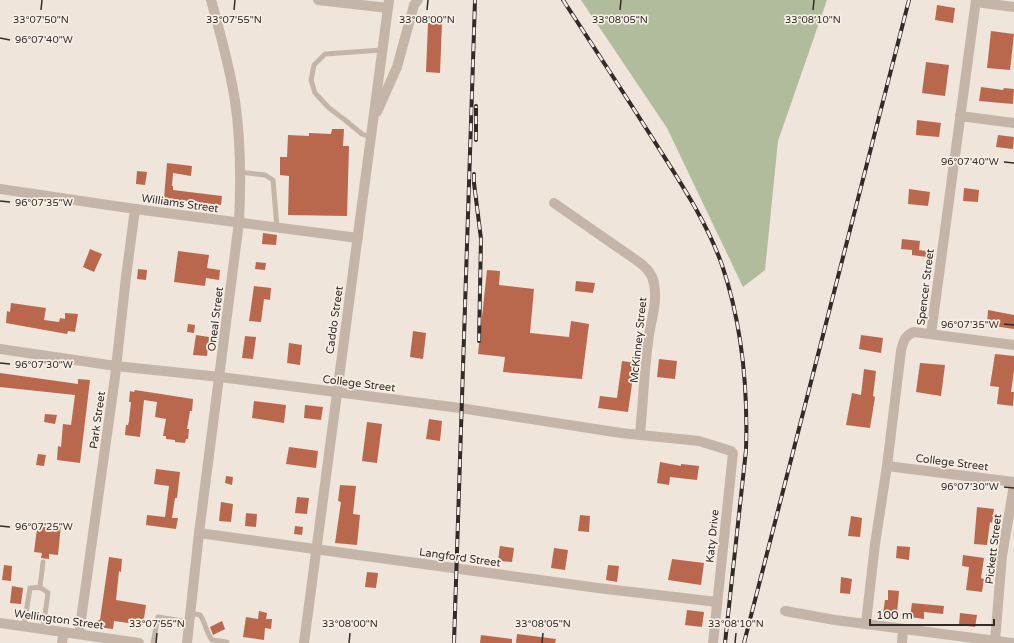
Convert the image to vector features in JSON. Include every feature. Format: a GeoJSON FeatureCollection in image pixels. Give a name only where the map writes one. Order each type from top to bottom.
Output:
{"type":"FeatureCollection","features":[{"type":"Feature","properties":{"kind":"street","name":"Oneal Street"},"geometry":{"type":"LineString","coordinates":[[187,643],[199,533],[239,222],[240,172],[235,100],[211,0]]}},
{"type":"Feature","properties":{"kind":"street"},"geometry":{"type":"LineString","coordinates":[[318,0],[389,4]]}},
{"type":"Feature","properties":{"kind":"street"},"geometry":{"type":"LineString","coordinates":[[372,123],[397,67],[414,5],[418,0]]}},
{"type":"Feature","properties":{"kind":"street"},"geometry":{"type":"LineString","coordinates":[[976,1],[1014,8]]}},
{"type":"Feature","properties":{"kind":"street","name":"Spencer Street"},"geometry":{"type":"LineString","coordinates":[[866,623],[875,544],[887,466],[902,345],[909,334],[914,332],[931,334],[976,1]]}},
{"type":"Feature","properties":{"kind":"street","name":"Caddo Street"},"geometry":{"type":"LineString","coordinates":[[304,643],[336,392],[389,4]]}},
{"type":"Feature","properties":{"kind":"street"},"geometry":{"type":"LineString","coordinates":[[960,116],[1014,123]]}},
{"type":"Feature","properties":{"kind":"street","name":"Williams Street"},"geometry":{"type":"LineString","coordinates":[[0,189],[135,209],[358,238]]}},
{"type":"Feature","properties":{"kind":"street","name":"McKinney Street"},"geometry":{"type":"LineString","coordinates":[[554,203],[646,267],[652,276],[655,299],[648,342],[640,434]]}},
{"type":"Feature","properties":{"kind":"street","name":"Park Street"},"geometry":{"type":"LineString","coordinates":[[79,634],[113,393],[135,209]]}},
{"type":"Feature","properties":{"kind":"street"},"geometry":{"type":"LineString","coordinates":[[931,334],[1014,345]]}},
{"type":"Feature","properties":{"kind":"street","name":"College Street"},"geometry":{"type":"LineString","coordinates":[[0,348],[116,366],[220,377],[460,408],[621,433],[699,441],[713,444]]}},
{"type":"Feature","properties":{"kind":"street","name":"Katy Drive"},"geometry":{"type":"LineString","coordinates":[[713,444],[733,453],[713,643]]}},
{"type":"Feature","properties":{"kind":"street","name":"College Street"},"geometry":{"type":"LineString","coordinates":[[887,466],[1014,482]]}},
{"type":"Feature","properties":{"kind":"street","name":"Pickett Street"},"geometry":{"type":"LineString","coordinates":[[995,641],[1002,556],[1014,485]]}},
{"type":"Feature","properties":{"kind":"street","name":"Langford Street"},"geometry":{"type":"LineString","coordinates":[[199,533],[598,588],[717,602]]}},
{"type":"Feature","properties":{"kind":"street"},"geometry":{"type":"LineString","coordinates":[[786,611],[903,629],[1012,643]]}},
{"type":"Feature","properties":{"kind":"street","name":"Wellington Street"},"geometry":{"type":"LineString","coordinates":[[0,623],[139,643]]}},
{"type":"Feature","properties":{"kind":"street"},"geometry":{"type":"LineString","coordinates":[[902,643],[903,629]]}},
{"type":"Feature","properties":{"kind":"street"},"geometry":{"type":"LineString","coordinates":[[62,643],[64,632]]}},
{"type":"Feature","properties":{"kind":"lane"},"geometry":{"type":"LineString","coordinates":[[371,137],[362,134],[329,108],[315,93],[311,80],[314,65],[325,54],[382,50]]}},
{"type":"Feature","properties":{"kind":"lane"},"geometry":{"type":"LineString","coordinates":[[240,172],[265,175],[273,180],[277,228]]}},
{"type":"Feature","properties":{"kind":"lane"},"geometry":{"type":"LineString","coordinates":[[40,587],[43,562]]}},
{"type":"Feature","properties":{"kind":"lane"},"geometry":{"type":"LineString","coordinates":[[24,626],[30,588],[42,587],[48,594],[43,629]]}},
{"type":"Feature","properties":{"kind":"lane"},"geometry":{"type":"LineString","coordinates":[[153,643],[158,617],[190,617],[200,615],[203,619],[207,633],[212,640],[227,643]]}},
{"type":"Feature","properties":{"kind":"green space"},"geometry":{"type":"Polygon","coordinates":[[[581,0],[827,0],[778,141],[765,270],[743,287],[667,128],[581,0]]]}},
{"type":"Feature","properties":{"kind":"building"},"geometry":{"type":"Polygon","coordinates":[[[937,5],[955,8],[953,23],[935,20],[937,5]]]}},
{"type":"Feature","properties":{"kind":"building"},"geometry":{"type":"Polygon","coordinates":[[[428,23],[442,23],[440,73],[426,72],[428,23]]]}},
{"type":"Feature","properties":{"kind":"building"},"geometry":{"type":"Polygon","coordinates":[[[991,31],[1014,34],[1010,70],[987,68],[991,31]]]}},
{"type":"Feature","properties":{"kind":"building"},"geometry":{"type":"Polygon","coordinates":[[[926,62],[949,65],[945,96],[922,93],[926,62]]]}},
{"type":"Feature","properties":{"kind":"building"},"geometry":{"type":"Polygon","coordinates":[[[981,87],[1003,90],[1004,88],[1014,89],[1013,104],[979,101],[981,87]]]}},
{"type":"Feature","properties":{"kind":"building"},"geometry":{"type":"Polygon","coordinates":[[[917,120],[941,123],[939,137],[916,135],[917,120]]]}},
{"type":"Feature","properties":{"kind":"building"},"geometry":{"type":"Polygon","coordinates":[[[332,129],[344,129],[343,146],[349,146],[347,216],[288,215],[289,176],[280,175],[280,157],[287,157],[288,135],[309,136],[309,133],[331,134],[332,129]]]}},
{"type":"Feature","properties":{"kind":"building"},"geometry":{"type":"Polygon","coordinates":[[[998,135],[1014,137],[1013,149],[996,147],[998,135]]]}},
{"type":"Feature","properties":{"kind":"building"},"geometry":{"type":"Polygon","coordinates":[[[167,163],[192,166],[191,176],[173,173],[173,190],[222,196],[221,205],[164,198],[167,163]]]}},
{"type":"Feature","properties":{"kind":"building"},"geometry":{"type":"Polygon","coordinates":[[[137,171],[147,172],[145,185],[136,184],[137,171]]]}},
{"type":"Feature","properties":{"kind":"building"},"geometry":{"type":"Polygon","coordinates":[[[964,188],[979,190],[978,202],[963,201],[964,188]]]}},
{"type":"Feature","properties":{"kind":"building"},"geometry":{"type":"Polygon","coordinates":[[[909,189],[930,192],[928,206],[908,204],[909,189]]]}},
{"type":"Feature","properties":{"kind":"building"},"geometry":{"type":"Polygon","coordinates":[[[263,233],[277,235],[276,245],[262,244],[263,233]]]}},
{"type":"Feature","properties":{"kind":"building"},"geometry":{"type":"Polygon","coordinates":[[[902,239],[920,241],[919,250],[934,252],[934,258],[912,255],[912,250],[901,249],[902,239]]]}},
{"type":"Feature","properties":{"kind":"building"},"geometry":{"type":"Polygon","coordinates":[[[90,249],[102,254],[94,272],[83,267],[90,249]]]}},
{"type":"Feature","properties":{"kind":"building"},"geometry":{"type":"Polygon","coordinates":[[[178,251],[209,255],[207,268],[220,270],[219,280],[206,278],[205,286],[174,282],[178,251]]]}},
{"type":"Feature","properties":{"kind":"building"},"geometry":{"type":"Polygon","coordinates":[[[256,262],[266,263],[265,270],[255,269],[256,262]]]}},
{"type":"Feature","properties":{"kind":"building"},"geometry":{"type":"Polygon","coordinates":[[[138,269],[147,270],[146,280],[137,279],[138,269]]]}},
{"type":"Feature","properties":{"kind":"building"},"geometry":{"type":"Polygon","coordinates":[[[487,270],[500,271],[499,285],[534,289],[530,333],[569,337],[571,321],[589,324],[582,379],[503,372],[505,357],[478,354],[487,270]]]}},
{"type":"Feature","properties":{"kind":"building"},"geometry":{"type":"Polygon","coordinates":[[[576,281],[595,283],[593,293],[575,291],[576,281]]]}},
{"type":"Feature","properties":{"kind":"building"},"geometry":{"type":"Polygon","coordinates":[[[254,286],[271,288],[270,300],[264,299],[261,322],[249,321],[254,286]]]}},
{"type":"Feature","properties":{"kind":"building"},"geometry":{"type":"Polygon","coordinates":[[[11,303],[46,308],[44,320],[59,322],[60,318],[65,319],[65,313],[78,314],[75,332],[68,331],[67,334],[6,323],[7,311],[10,312],[11,303]]]}},
{"type":"Feature","properties":{"kind":"building"},"geometry":{"type":"Polygon","coordinates":[[[988,310],[1014,315],[1014,329],[987,325],[988,310]]]}},
{"type":"Feature","properties":{"kind":"building"},"geometry":{"type":"Polygon","coordinates":[[[188,324],[195,325],[194,333],[187,332],[188,324]]]}},
{"type":"Feature","properties":{"kind":"building"},"geometry":{"type":"Polygon","coordinates":[[[413,331],[426,333],[423,359],[410,357],[413,331]]]}},
{"type":"Feature","properties":{"kind":"building"},"geometry":{"type":"Polygon","coordinates":[[[196,335],[209,337],[207,356],[193,355],[196,335]]]}},
{"type":"Feature","properties":{"kind":"building"},"geometry":{"type":"Polygon","coordinates":[[[861,335],[883,338],[881,353],[859,349],[861,335]]]}},
{"type":"Feature","properties":{"kind":"building"},"geometry":{"type":"Polygon","coordinates":[[[245,336],[256,337],[253,359],[242,358],[245,336]]]}},
{"type":"Feature","properties":{"kind":"building"},"geometry":{"type":"Polygon","coordinates":[[[289,343],[302,345],[300,365],[287,363],[289,343]]]}},
{"type":"Feature","properties":{"kind":"building"},"geometry":{"type":"Polygon","coordinates":[[[995,354],[1014,356],[1014,371],[1011,392],[1014,392],[1013,406],[997,404],[999,387],[990,386],[995,354]]]}},
{"type":"Feature","properties":{"kind":"building"},"geometry":{"type":"Polygon","coordinates":[[[659,359],[677,361],[675,379],[657,377],[659,359]]]}},
{"type":"Feature","properties":{"kind":"building"},"geometry":{"type":"Polygon","coordinates":[[[622,361],[635,363],[628,412],[598,408],[600,396],[617,398],[622,361]]]}},
{"type":"Feature","properties":{"kind":"building"},"geometry":{"type":"Polygon","coordinates":[[[920,363],[945,365],[941,396],[916,392],[920,363]]]}},
{"type":"Feature","properties":{"kind":"building"},"geometry":{"type":"Polygon","coordinates":[[[864,369],[876,371],[873,396],[875,397],[870,428],[846,425],[852,393],[861,395],[864,369]]]}},
{"type":"Feature","properties":{"kind":"building"},"geometry":{"type":"Polygon","coordinates":[[[0,373],[78,384],[78,379],[90,380],[80,463],[57,460],[58,446],[61,447],[63,424],[71,425],[75,395],[0,387],[0,373]]]}},
{"type":"Feature","properties":{"kind":"building"},"geometry":{"type":"Polygon","coordinates":[[[135,390],[193,399],[192,411],[190,411],[187,429],[189,429],[188,439],[186,439],[185,443],[175,442],[175,440],[166,439],[166,436],[163,436],[166,419],[155,417],[157,402],[144,400],[140,437],[125,435],[126,425],[128,425],[129,421],[131,402],[129,402],[130,391],[134,392],[135,390]]]}},
{"type":"Feature","properties":{"kind":"building"},"geometry":{"type":"Polygon","coordinates":[[[254,401],[286,405],[284,423],[252,418],[254,401]]]}},
{"type":"Feature","properties":{"kind":"building"},"geometry":{"type":"Polygon","coordinates":[[[305,405],[323,407],[321,420],[304,418],[305,405]]]}},
{"type":"Feature","properties":{"kind":"building"},"geometry":{"type":"Polygon","coordinates":[[[45,414],[57,415],[55,424],[44,422],[45,414]]]}},
{"type":"Feature","properties":{"kind":"building"},"geometry":{"type":"Polygon","coordinates":[[[429,419],[442,421],[440,441],[426,439],[429,419]]]}},
{"type":"Feature","properties":{"kind":"building"},"geometry":{"type":"Polygon","coordinates":[[[367,422],[382,424],[377,463],[362,461],[367,422]]]}},
{"type":"Feature","properties":{"kind":"building"},"geometry":{"type":"Polygon","coordinates":[[[289,447],[318,451],[316,468],[286,464],[289,447]]]}},
{"type":"Feature","properties":{"kind":"building"},"geometry":{"type":"Polygon","coordinates":[[[38,454],[46,455],[44,466],[36,465],[38,454]]]}},
{"type":"Feature","properties":{"kind":"building"},"geometry":{"type":"Polygon","coordinates":[[[660,462],[681,466],[681,464],[699,466],[697,480],[670,477],[669,485],[657,483],[660,462]]]}},
{"type":"Feature","properties":{"kind":"building"},"geometry":{"type":"Polygon","coordinates":[[[156,469],[180,472],[177,498],[175,498],[172,518],[178,518],[176,529],[146,525],[147,515],[165,517],[169,486],[154,484],[156,469]]]}},
{"type":"Feature","properties":{"kind":"building"},"geometry":{"type":"Polygon","coordinates":[[[226,476],[233,477],[232,485],[225,483],[226,476]]]}},
{"type":"Feature","properties":{"kind":"building"},"geometry":{"type":"Polygon","coordinates":[[[340,485],[356,486],[353,514],[360,515],[357,545],[335,543],[341,502],[338,501],[340,485]]]}},
{"type":"Feature","properties":{"kind":"building"},"geometry":{"type":"Polygon","coordinates":[[[297,497],[309,498],[307,514],[295,513],[297,497]]]}},
{"type":"Feature","properties":{"kind":"building"},"geometry":{"type":"Polygon","coordinates":[[[221,502],[233,504],[231,522],[219,521],[221,502]]]}},
{"type":"Feature","properties":{"kind":"building"},"geometry":{"type":"Polygon","coordinates":[[[977,507],[994,509],[992,523],[990,522],[987,545],[974,544],[977,507]]]}},
{"type":"Feature","properties":{"kind":"building"},"geometry":{"type":"Polygon","coordinates":[[[246,513],[257,514],[256,527],[245,526],[246,513]]]}},
{"type":"Feature","properties":{"kind":"building"},"geometry":{"type":"Polygon","coordinates":[[[580,515],[590,516],[589,532],[578,531],[580,515]]]}},
{"type":"Feature","properties":{"kind":"building"},"geometry":{"type":"Polygon","coordinates":[[[851,516],[862,518],[860,537],[848,536],[851,516]]]}},
{"type":"Feature","properties":{"kind":"building"},"geometry":{"type":"Polygon","coordinates":[[[38,521],[61,524],[58,555],[49,554],[49,559],[41,558],[42,553],[34,552],[38,521]]]}},
{"type":"Feature","properties":{"kind":"building"},"geometry":{"type":"Polygon","coordinates":[[[295,526],[303,527],[302,535],[294,534],[295,526]]]}},
{"type":"Feature","properties":{"kind":"building"},"geometry":{"type":"Polygon","coordinates":[[[500,546],[514,548],[512,562],[498,561],[500,546]]]}},
{"type":"Feature","properties":{"kind":"building"},"geometry":{"type":"Polygon","coordinates":[[[897,546],[910,547],[909,560],[896,558],[897,546]]]}},
{"type":"Feature","properties":{"kind":"building"},"geometry":{"type":"Polygon","coordinates":[[[554,548],[568,550],[565,570],[551,568],[554,548]]]}},
{"type":"Feature","properties":{"kind":"building"},"geometry":{"type":"Polygon","coordinates":[[[963,555],[984,558],[981,578],[984,579],[982,592],[966,590],[969,567],[962,566],[963,555]]]}},
{"type":"Feature","properties":{"kind":"building"},"geometry":{"type":"Polygon","coordinates":[[[109,557],[122,559],[121,572],[119,571],[116,600],[146,605],[143,625],[114,621],[113,629],[97,627],[98,620],[100,620],[109,557]]]}},
{"type":"Feature","properties":{"kind":"building"},"geometry":{"type":"Polygon","coordinates":[[[672,559],[704,563],[701,585],[668,580],[672,559]]]}},
{"type":"Feature","properties":{"kind":"building"},"geometry":{"type":"Polygon","coordinates":[[[4,565],[12,566],[11,581],[2,580],[4,565]]]}},
{"type":"Feature","properties":{"kind":"building"},"geometry":{"type":"Polygon","coordinates":[[[608,565],[619,566],[617,582],[606,580],[608,565]]]}},
{"type":"Feature","properties":{"kind":"building"},"geometry":{"type":"Polygon","coordinates":[[[367,572],[378,573],[376,588],[365,587],[367,572]]]}},
{"type":"Feature","properties":{"kind":"building"},"geometry":{"type":"Polygon","coordinates":[[[841,577],[852,579],[850,594],[840,593],[841,577]]]}},
{"type":"Feature","properties":{"kind":"building"},"geometry":{"type":"Polygon","coordinates":[[[12,586],[23,588],[21,604],[10,603],[12,586]]]}},
{"type":"Feature","properties":{"kind":"building"},"geometry":{"type":"Polygon","coordinates":[[[888,590],[899,591],[897,614],[883,613],[885,600],[888,600],[888,590]]]}},
{"type":"Feature","properties":{"kind":"building"},"geometry":{"type":"Polygon","coordinates":[[[912,603],[944,606],[943,614],[924,612],[924,619],[910,617],[912,603]]]}},
{"type":"Feature","properties":{"kind":"building"},"geometry":{"type":"Polygon","coordinates":[[[687,610],[704,612],[702,627],[685,625],[687,610]]]}},
{"type":"Feature","properties":{"kind":"building"},"geometry":{"type":"Polygon","coordinates":[[[259,611],[267,613],[266,619],[272,619],[271,629],[265,628],[264,640],[243,637],[246,617],[258,619],[259,611]]]}},
{"type":"Feature","properties":{"kind":"building"},"geometry":{"type":"Polygon","coordinates":[[[960,613],[977,615],[975,627],[959,625],[960,613]]]}},
{"type":"Feature","properties":{"kind":"building"},"geometry":{"type":"Polygon","coordinates":[[[222,621],[225,629],[213,635],[210,627],[222,621]]]}},
{"type":"Feature","properties":{"kind":"building"},"geometry":{"type":"Polygon","coordinates":[[[517,634],[556,639],[555,643],[516,643],[517,634]]]}},
{"type":"Feature","properties":{"kind":"building"},"geometry":{"type":"Polygon","coordinates":[[[481,635],[512,639],[512,643],[480,643],[481,635]]]}},
{"type":"Feature","properties":{"kind":"railway"},"geometry":{"type":"LineString","coordinates":[[454,643],[475,0]]}},
{"type":"Feature","properties":{"kind":"railway"},"geometry":{"type":"LineString","coordinates":[[563,0],[693,204],[716,249],[729,287],[739,333],[745,379],[746,450],[725,643]]}},
{"type":"Feature","properties":{"kind":"railway"},"geometry":{"type":"LineString","coordinates":[[744,643],[909,0]]}},
{"type":"Feature","properties":{"kind":"railway"},"geometry":{"type":"LineString","coordinates":[[476,106],[476,140]]}},
{"type":"Feature","properties":{"kind":"railway"},"geometry":{"type":"LineString","coordinates":[[474,174],[481,239],[479,341]]}}]}
